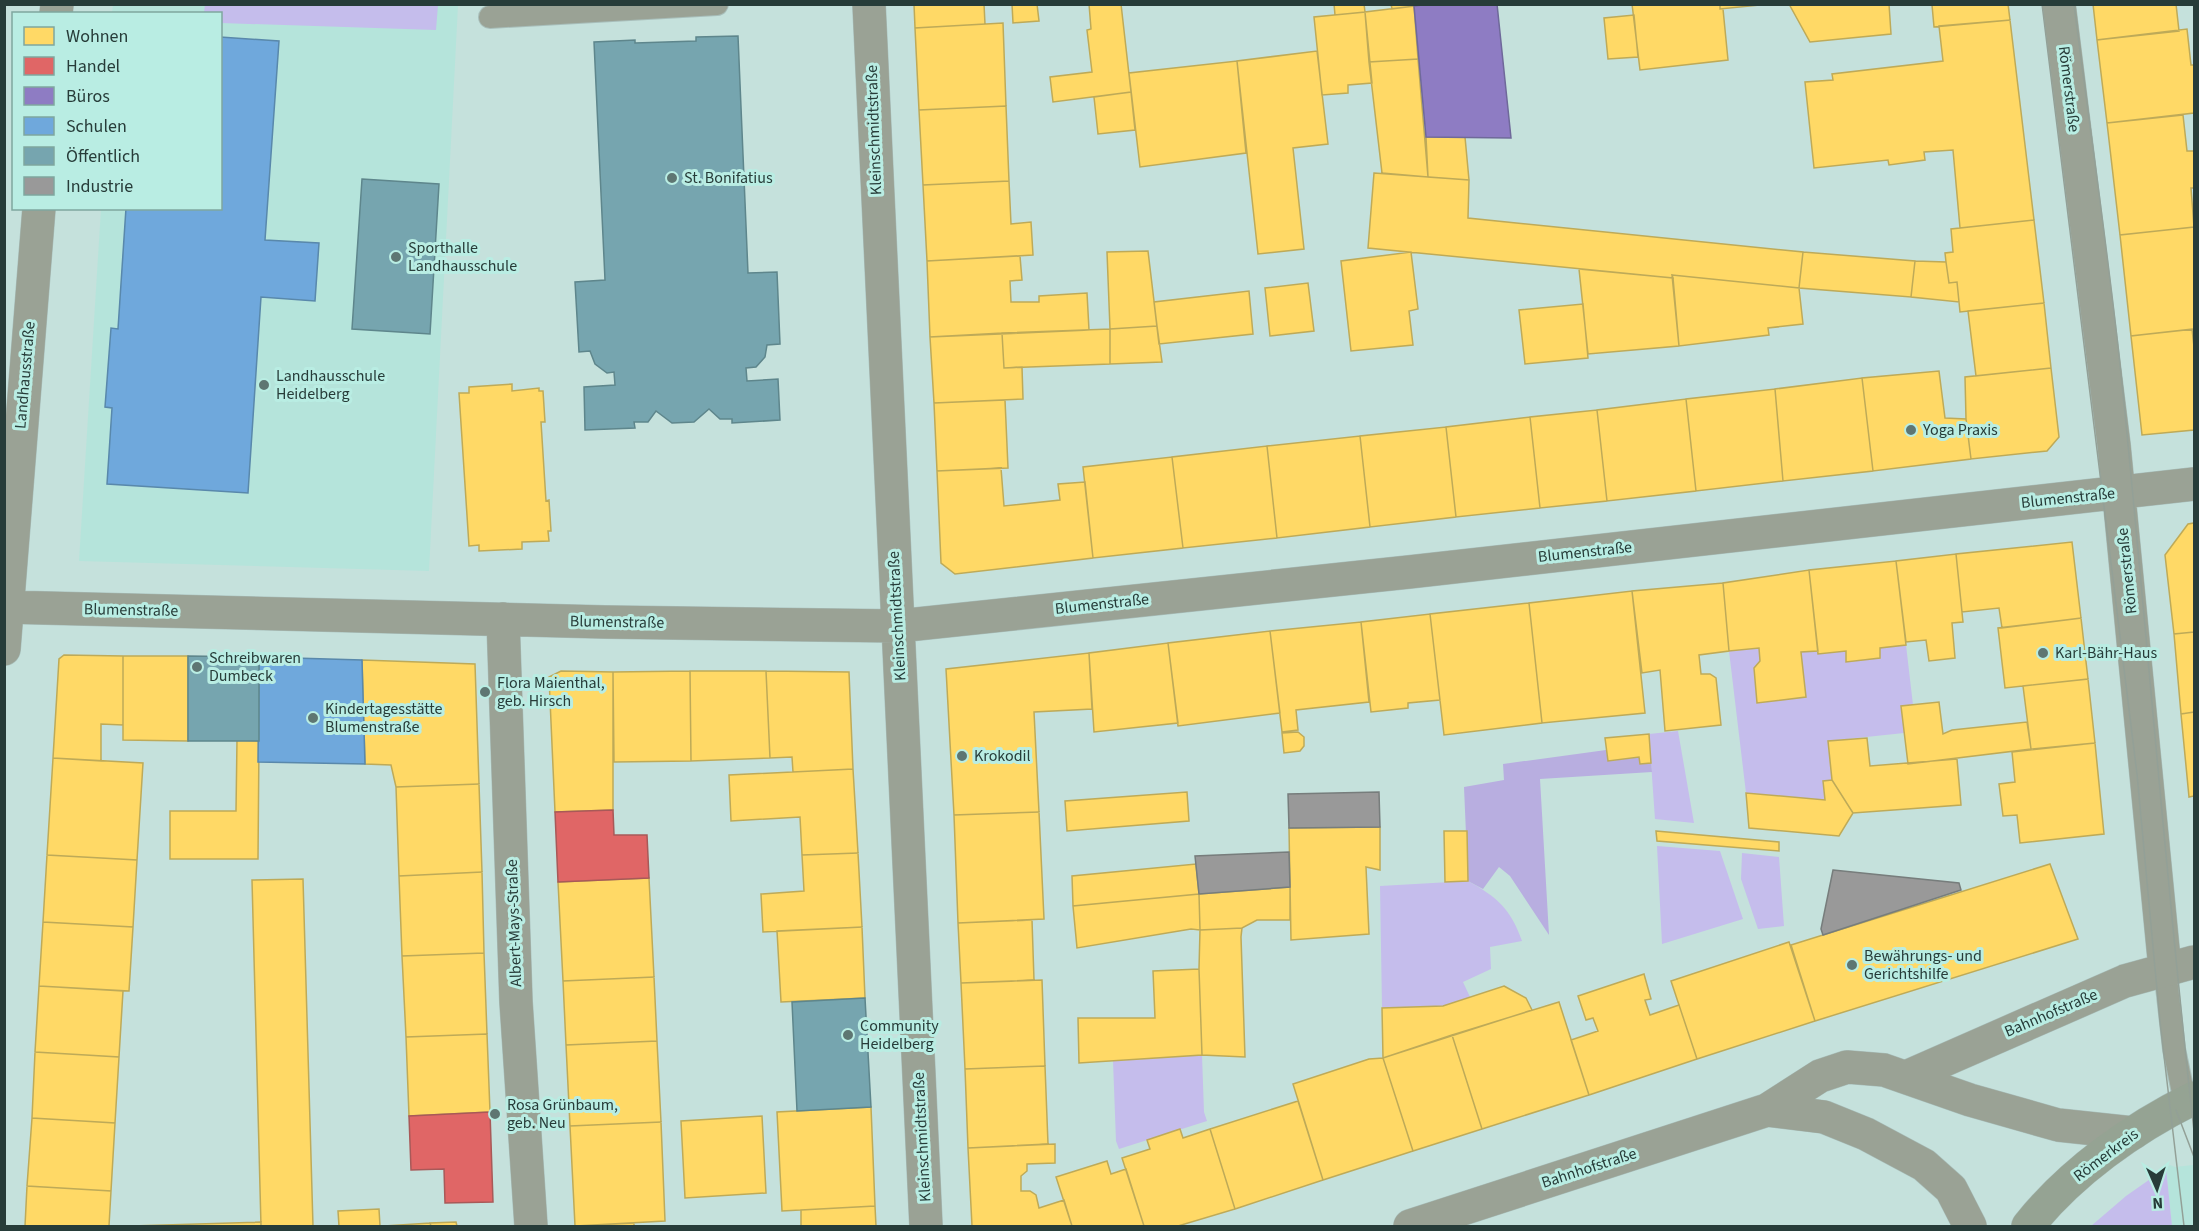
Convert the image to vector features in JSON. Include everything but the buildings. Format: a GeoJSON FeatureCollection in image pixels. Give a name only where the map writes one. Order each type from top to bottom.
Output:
{"type":"FeatureCollection","features":[{"type":"Feature","properties":{"kind":"main road","name":"Römerkreis"},"geometry":{"type":"LineString","coordinates":[[2028,1227],[2060,1191],[2104,1154],[2155,1118],[2190,1100]]}},
{"type":"Feature","properties":{"kind":"street","name":"Kleinschmidtstraße"},"geometry":{"type":"LineString","coordinates":[[869,4],[886,417],[926,1227]]}},
{"type":"Feature","properties":{"kind":"street","name":"Römerstraße"},"geometry":{"type":"LineString","coordinates":[[2059,4],[2180,965]]}},
{"type":"Feature","properties":{"kind":"street","name":"Landhausstraße"},"geometry":{"type":"LineString","coordinates":[[4,649],[39,210]]}},
{"type":"Feature","properties":{"kind":"street","name":"Blumenstraße"},"geometry":{"type":"LineString","coordinates":[[6,607],[898,626],[1409,572],[2194,484]]}},
{"type":"Feature","properties":{"kind":"street","name":"Albert-Mays-Straße"},"geometry":{"type":"LineString","coordinates":[[503,619],[516,1002],[531,1227]]}},
{"type":"Feature","properties":{"kind":"street","name":"Bahnhofstraße"},"geometry":{"type":"LineString","coordinates":[[1906,1077],[2125,981],[2180,965]]}},
{"type":"Feature","properties":{"kind":"street","name":"Bahnhofstraße"},"geometry":{"type":"LineString","coordinates":[[1410,1227],[1767,1110],[1820,1076],[1847,1067],[1884,1070],[1970,1100],[2058,1125],[2133,1133]]}},
{"type":"Feature","properties":{"kind":"street","name":"Bahnhofstraße"},"geometry":{"type":"LineString","coordinates":[[1767,1110],[1824,1117],[1866,1134],[1918,1161],[1951,1189],[1970,1227]]}},
{"type":"Feature","properties":{"kind":"lane"},"geometry":{"type":"LineString","coordinates":[[490,16],[717,4]]}},
{"type":"Feature","properties":{"kind":"lane","name":"Römerstraße"},"geometry":{"type":"LineString","coordinates":[[2180,965],[2174,1048],[2190,1100]]}},
{"type":"Feature","properties":{"kind":"shaded area"},"geometry":{"type":"Polygon","coordinates":[[[205,4],[438,5],[436,30],[222,23],[222,12],[204,12],[205,4]]]}},
{"type":"Feature","properties":{"kind":"shaded area","name":"Landhausschule Heidelberg"},"geometry":{"type":"Polygon","coordinates":[[[113,5],[458,5],[429,571],[79,561],[101,210],[222,210],[222,12],[112,12],[113,5]]]}},
{"type":"Feature","properties":{"kind":"shaded area"},"geometry":{"type":"Polygon","coordinates":[[[1906,645],[1913,705],[1901,706],[1904,733],[1828,741],[1832,780],[1825,800],[1746,793],[1729,651],[1759,648],[1760,661],[1754,668],[1758,703],[1805,697],[1801,652],[1818,651],[1818,654],[1846,651],[1847,662],[1880,658],[1880,648],[1906,645]]]}},
{"type":"Feature","properties":{"kind":"shaded area"},"geometry":{"type":"Polygon","coordinates":[[[1678,731],[1694,823],[1655,819],[1649,734],[1678,731]]]}},
{"type":"Feature","properties":{"kind":"shaded area"},"geometry":{"type":"Polygon","coordinates":[[[1606,750],[1608,761],[1639,757],[1640,764],[1651,763],[1652,772],[1540,779],[1549,935],[1510,876],[1499,867],[1483,889],[1468,881],[1464,787],[1504,780],[1503,764],[1606,750]]]}},
{"type":"Feature","properties":{"kind":"shaded area"},"geometry":{"type":"Polygon","coordinates":[[[1657,846],[1720,851],[1743,919],[1662,944],[1657,846]]]}},
{"type":"Feature","properties":{"kind":"shaded area"},"geometry":{"type":"Polygon","coordinates":[[[1742,853],[1779,857],[1784,926],[1758,929],[1741,879],[1742,853]]]}},
{"type":"Feature","properties":{"kind":"shaded area"},"geometry":{"type":"Polygon","coordinates":[[[1468,881],[1502,905],[1513,920],[1522,941],[1490,947],[1491,969],[1463,982],[1470,997],[1443,1006],[1382,1008],[1380,886],[1468,881]]]}},
{"type":"Feature","properties":{"kind":"shaded area"},"geometry":{"type":"Polygon","coordinates":[[[1202,1055],[1204,1112],[1207,1121],[1119,1149],[1116,1141],[1113,1061],[1202,1055]]]}},
{"type":"Feature","properties":{"kind":"shaded area"},"geometry":{"type":"Polygon","coordinates":[[[2194,1151],[2194,1226],[2172,1226],[2166,1168],[2170,1165],[2175,1167],[2193,1165],[2192,1152],[2194,1151]]]}},
{"type":"Feature","properties":{"kind":"shaded area"},"geometry":{"type":"Polygon","coordinates":[[[2166,1168],[2172,1226],[2091,1226],[2126,1196],[2166,1168]]]}},
{"type":"Feature","properties":{"kind":"tram line"},"geometry":{"type":"LineString","coordinates":[[2042,4],[2137,774],[2160,1022],[2184,1226]]}},
{"type":"Feature","properties":{"kind":"tram line"},"geometry":{"type":"LineString","coordinates":[[2074,4],[2122,383],[2174,944],[2194,1131]]}},
{"type":"Feature","properties":{"kind":"tram line"},"geometry":{"type":"LineString","coordinates":[[2176,1110],[2194,1157]]}},
{"type":"Feature","properties":{"kind":"place","name":"St. Bonifatius"},"geometry":{"type":"Point","coordinates":[672,178]}},
{"type":"Feature","properties":{"kind":"place","name":"Sporthalle Landhausschule"},"geometry":{"type":"Point","coordinates":[396,257]}},
{"type":"Feature","properties":{"kind":"place","name":"Landhausschule Heidelberg"},"geometry":{"type":"Point","coordinates":[264,385]}},
{"type":"Feature","properties":{"kind":"place","name":"Yoga Praxis"},"geometry":{"type":"Point","coordinates":[1911,430]}},
{"type":"Feature","properties":{"kind":"place","name":"Karl-Bähr-Haus"},"geometry":{"type":"Point","coordinates":[2043,653]}},
{"type":"Feature","properties":{"kind":"place","name":"Schreibwaren Dumbeck"},"geometry":{"type":"Point","coordinates":[197,667]}},
{"type":"Feature","properties":{"kind":"place","name":"Flora Maienthal, geb. Hirsch"},"geometry":{"type":"Point","coordinates":[485,692]}},
{"type":"Feature","properties":{"kind":"place","name":"Kindertagesstätte Blumenstraße"},"geometry":{"type":"Point","coordinates":[313,718]}},
{"type":"Feature","properties":{"kind":"place","name":"Krokodil"},"geometry":{"type":"Point","coordinates":[962,756]}},
{"type":"Feature","properties":{"kind":"place","name":"Bewährungs- und Gerichtshilfe"},"geometry":{"type":"Point","coordinates":[1852,965]}},
{"type":"Feature","properties":{"kind":"place","name":"Community Heidelberg"},"geometry":{"type":"Point","coordinates":[848,1035]}},
{"type":"Feature","properties":{"kind":"place","name":"Rosa Grünbaum, geb. Neu"},"geometry":{"type":"Point","coordinates":[495,1114]}}]}
